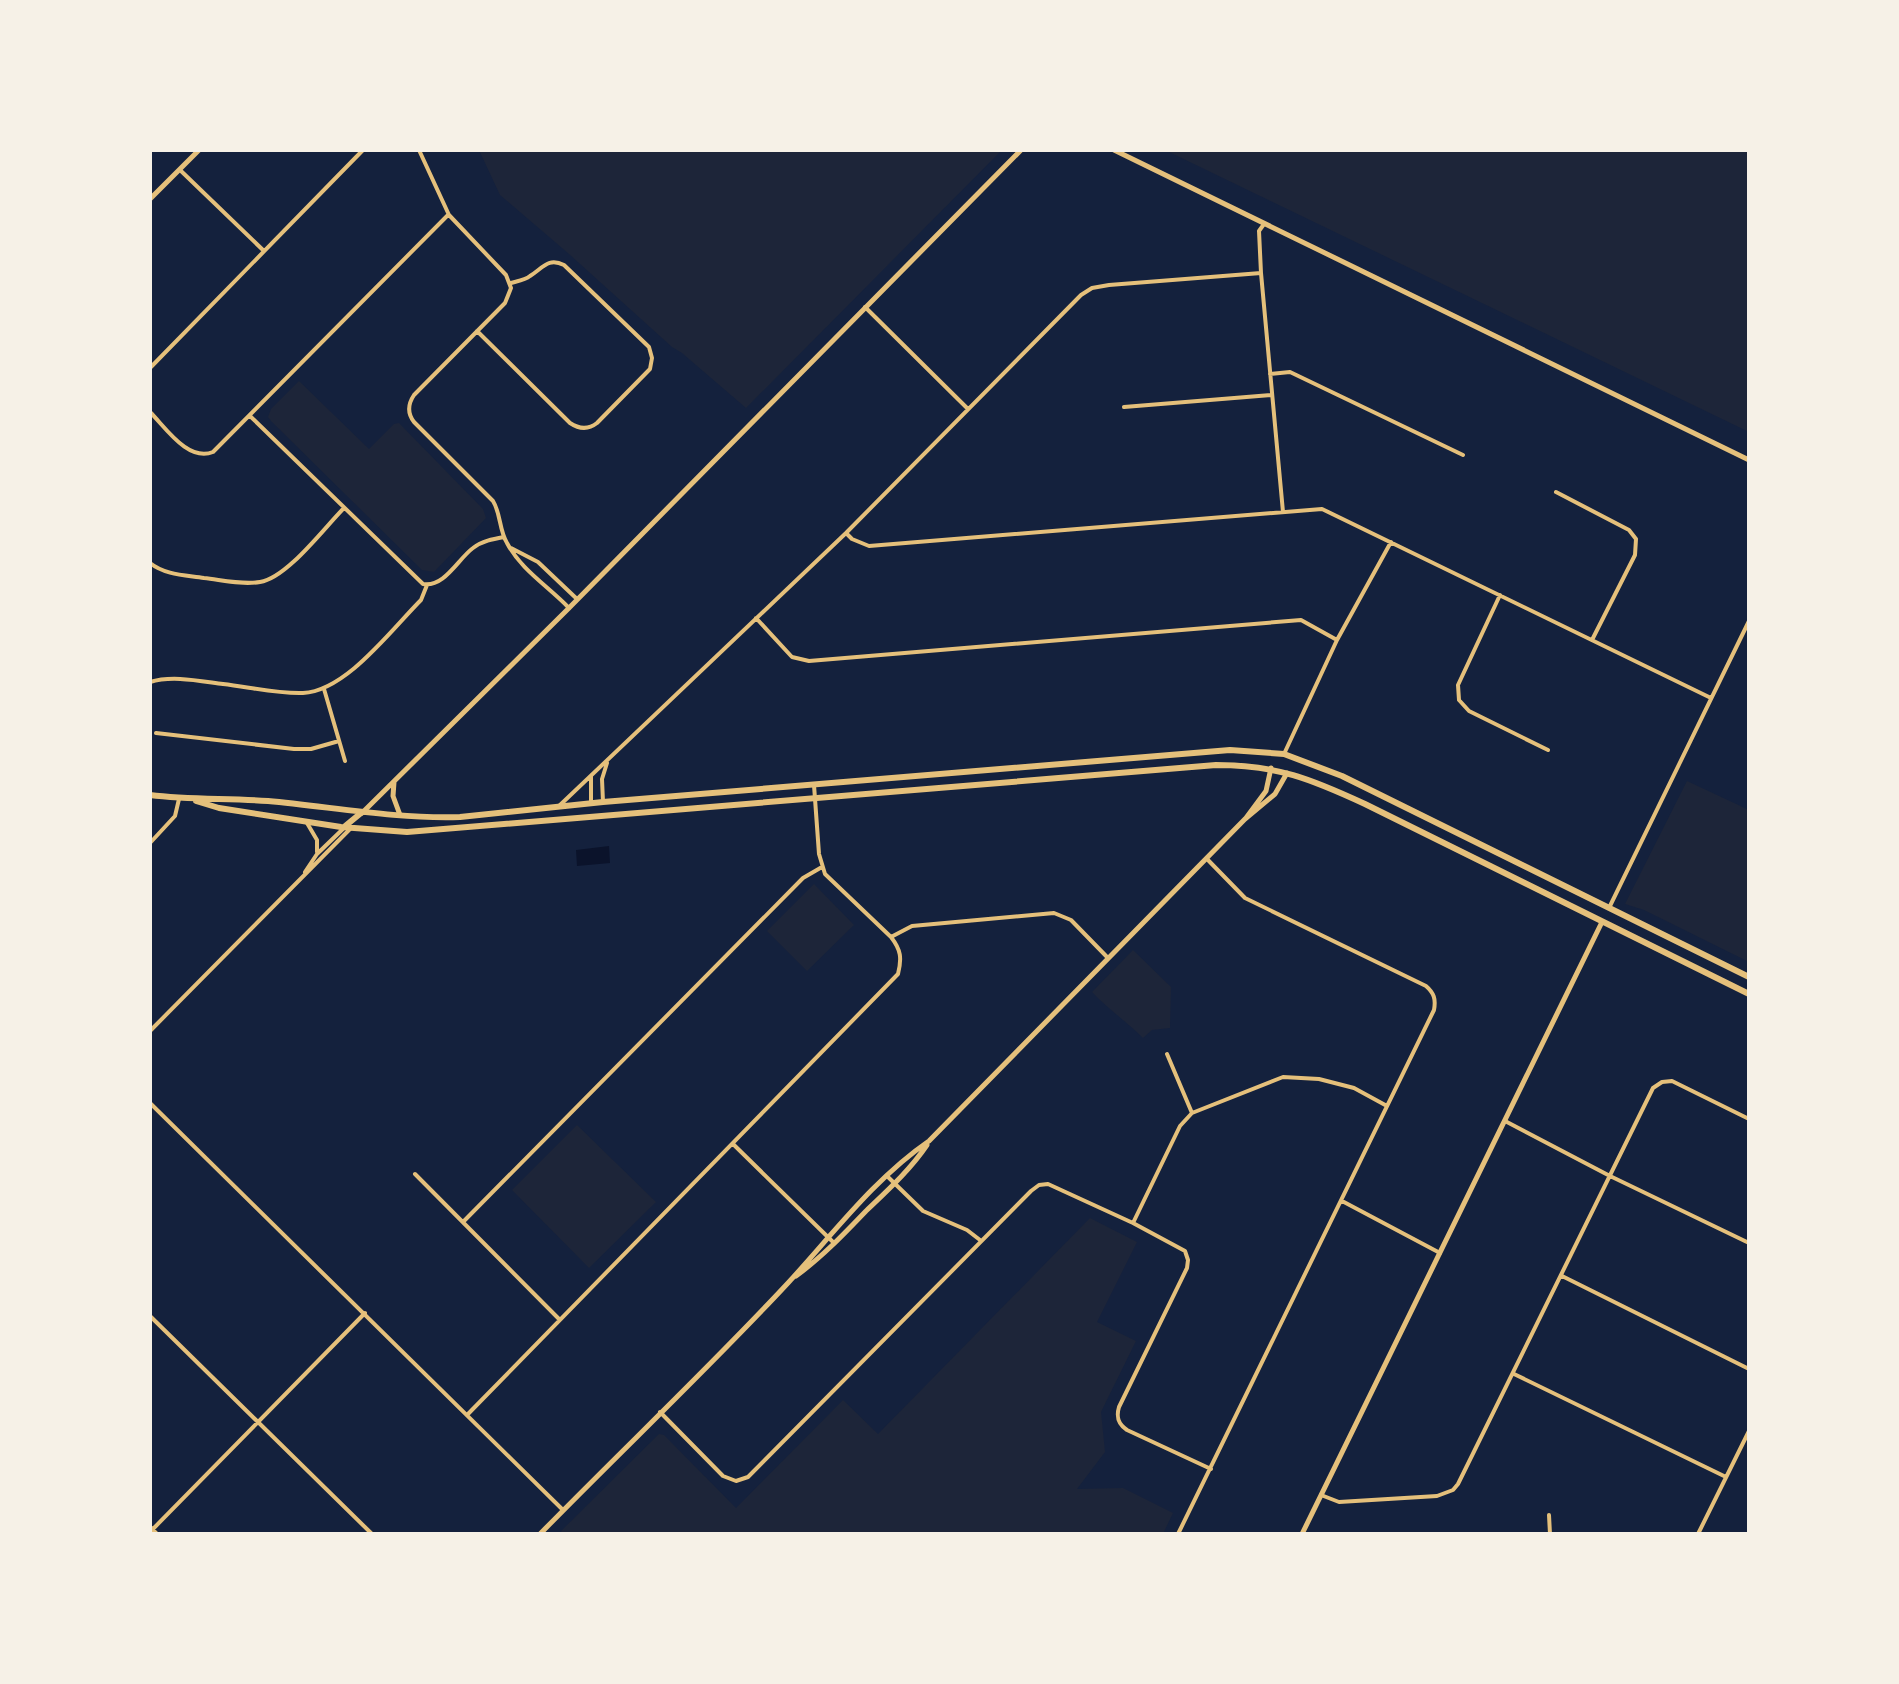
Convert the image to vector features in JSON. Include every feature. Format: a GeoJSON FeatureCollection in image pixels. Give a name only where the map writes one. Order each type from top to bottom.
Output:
{"type":"FeatureCollection","features":[{"type":"Feature","properties":{"kind":"main road"},"geometry":{"type":"LineString","coordinates":[[150,795],[193,800],[232,799],[402,817],[460,817],[603,802],[1196,752],[1251,750],[1284,754],[1342,776],[1749,977]]}},
{"type":"Feature","properties":{"kind":"main road"},"geometry":{"type":"LineString","coordinates":[[1271,768],[1284,754]]}},
{"type":"Feature","properties":{"kind":"main road"},"geometry":{"type":"LineString","coordinates":[[1284,754],[1287,772]]}},
{"type":"Feature","properties":{"kind":"main road"},"geometry":{"type":"LineString","coordinates":[[193,800],[219,808],[348,828],[442,831],[1216,765],[1271,768],[1309,779],[1365,804],[1749,994]]}},
{"type":"Feature","properties":{"kind":"main road"},"geometry":{"type":"LineString","coordinates":[[597,817],[603,802]]}},
{"type":"Feature","properties":{"kind":"main road"},"geometry":{"type":"LineString","coordinates":[[591,804],[597,817]]}},
{"type":"Feature","properties":{"kind":"main road"},"geometry":{"type":"LineString","coordinates":[[348,828],[361,813]]}},
{"type":"Feature","properties":{"kind":"main road"},"geometry":{"type":"LineString","coordinates":[[1602,922],[1609,908]]}},
{"type":"Feature","properties":{"kind":"street"},"geometry":{"type":"LineString","coordinates":[[150,199],[199,150]]}},
{"type":"Feature","properties":{"kind":"street"},"geometry":{"type":"LineString","coordinates":[[150,368],[363,150]]}},
{"type":"Feature","properties":{"kind":"street"},"geometry":{"type":"LineString","coordinates":[[419,150],[449,215],[510,283],[508,300],[414,395],[409,411],[414,422],[493,501],[509,547],[530,573],[569,608]]}},
{"type":"Feature","properties":{"kind":"street"},"geometry":{"type":"LineString","coordinates":[[361,813],[569,608],[1021,150]]}},
{"type":"Feature","properties":{"kind":"street"},"geometry":{"type":"LineString","coordinates":[[1114,150],[1749,460]]}},
{"type":"Feature","properties":{"kind":"street"},"geometry":{"type":"LineString","coordinates":[[180,170],[264,251]]}},
{"type":"Feature","properties":{"kind":"street"},"geometry":{"type":"LineString","coordinates":[[150,412],[187,449],[202,455],[216,449],[449,215]]}},
{"type":"Feature","properties":{"kind":"street"},"geometry":{"type":"LineString","coordinates":[[1265,222],[1259,231],[1261,273],[1283,512]]}},
{"type":"Feature","properties":{"kind":"street"},"geometry":{"type":"LineString","coordinates":[[477,331],[570,423],[582,428],[597,423],[650,369],[652,358],[649,347],[564,265],[554,261],[546,263],[527,278],[510,283]]}},
{"type":"Feature","properties":{"kind":"street"},"geometry":{"type":"LineString","coordinates":[[557,808],[846,533],[1081,295],[1092,288],[1261,273]]}},
{"type":"Feature","properties":{"kind":"street"},"geometry":{"type":"LineString","coordinates":[[865,307],[968,409]]}},
{"type":"Feature","properties":{"kind":"street"},"geometry":{"type":"LineString","coordinates":[[1270,374],[1290,372],[1463,455]]}},
{"type":"Feature","properties":{"kind":"street"},"geometry":{"type":"LineString","coordinates":[[1124,407],[1271,395]]}},
{"type":"Feature","properties":{"kind":"street"},"geometry":{"type":"LineString","coordinates":[[250,416],[417,579],[427,585],[439,582],[475,546],[504,537]]}},
{"type":"Feature","properties":{"kind":"street"},"geometry":{"type":"LineString","coordinates":[[1556,492],[1629,530],[1636,539],[1635,555],[1592,640]]}},
{"type":"Feature","properties":{"kind":"street"},"geometry":{"type":"LineString","coordinates":[[150,563],[176,574],[246,582],[266,581],[288,566],[344,508]]}},
{"type":"Feature","properties":{"kind":"street"},"geometry":{"type":"LineString","coordinates":[[846,533],[869,546],[1322,509],[1711,698]]}},
{"type":"Feature","properties":{"kind":"street"},"geometry":{"type":"LineString","coordinates":[[1284,754],[1337,640],[1391,542]]}},
{"type":"Feature","properties":{"kind":"street"},"geometry":{"type":"LineString","coordinates":[[509,547],[538,562],[577,599]]}},
{"type":"Feature","properties":{"kind":"street"},"geometry":{"type":"LineString","coordinates":[[150,682],[161,678],[300,693],[324,689],[349,673],[421,600],[427,585]]}},
{"type":"Feature","properties":{"kind":"street"},"geometry":{"type":"LineString","coordinates":[[1500,595],[1458,685],[1459,700],[1469,711],[1548,750]]}},
{"type":"Feature","properties":{"kind":"street"},"geometry":{"type":"LineString","coordinates":[[756,618],[792,657],[809,661],[1301,620],[1337,640]]}},
{"type":"Feature","properties":{"kind":"street"},"geometry":{"type":"LineString","coordinates":[[1609,908],[1749,621]]}},
{"type":"Feature","properties":{"kind":"street"},"geometry":{"type":"LineString","coordinates":[[324,689],[345,761]]}},
{"type":"Feature","properties":{"kind":"street"},"geometry":{"type":"LineString","coordinates":[[156,733],[294,749],[311,749],[339,741]]}},
{"type":"Feature","properties":{"kind":"street"},"geometry":{"type":"LineString","coordinates":[[603,802],[602,779],[607,763]]}},
{"type":"Feature","properties":{"kind":"street"},"geometry":{"type":"LineString","coordinates":[[540,1534],[789,1282],[828,1237],[909,1155],[929,1141],[1207,859],[1245,819],[1266,791],[1271,768]]}},
{"type":"Feature","properties":{"kind":"street"},"geometry":{"type":"LineString","coordinates":[[1245,819],[1275,794],[1287,772]]}},
{"type":"Feature","properties":{"kind":"street"},"geometry":{"type":"LineString","coordinates":[[591,804],[592,774]]}},
{"type":"Feature","properties":{"kind":"street"},"geometry":{"type":"LineString","coordinates":[[394,781],[393,796],[402,817]]}},
{"type":"Feature","properties":{"kind":"street"},"geometry":{"type":"LineString","coordinates":[[468,1414],[898,974],[901,961],[899,948],[891,937],[825,874],[814,785]]}},
{"type":"Feature","properties":{"kind":"street"},"geometry":{"type":"LineString","coordinates":[[150,843],[175,816],[179,799]]}},
{"type":"Feature","properties":{"kind":"street"},"geometry":{"type":"LineString","coordinates":[[306,822],[317,840],[317,854]]}},
{"type":"Feature","properties":{"kind":"street"},"geometry":{"type":"LineString","coordinates":[[304,874],[317,854],[348,828]]}},
{"type":"Feature","properties":{"kind":"street"},"geometry":{"type":"LineString","coordinates":[[150,1031],[304,874],[318,864],[348,828]]}},
{"type":"Feature","properties":{"kind":"street"},"geometry":{"type":"LineString","coordinates":[[1178,1534],[1434,1010],[1434,996],[1426,986],[1245,898],[1207,859]]}},
{"type":"Feature","properties":{"kind":"street"},"geometry":{"type":"LineString","coordinates":[[463,1222],[803,878],[822,867]]}},
{"type":"Feature","properties":{"kind":"street"},"geometry":{"type":"LineString","coordinates":[[891,937],[912,926],[1054,913],[1071,920],[1108,958]]}},
{"type":"Feature","properties":{"kind":"street"},"geometry":{"type":"LineString","coordinates":[[1302,1534],[1602,922]]}},
{"type":"Feature","properties":{"kind":"street"},"geometry":{"type":"LineString","coordinates":[[1167,1054],[1192,1113]]}},
{"type":"Feature","properties":{"kind":"street"},"geometry":{"type":"LineString","coordinates":[[1133,1223],[1180,1126],[1192,1113],[1283,1077],[1319,1079],[1354,1088],[1387,1107]]}},
{"type":"Feature","properties":{"kind":"street"},"geometry":{"type":"LineString","coordinates":[[1321,1495],[1339,1502],[1437,1496],[1453,1490],[1514,1374],[1653,1088],[1662,1082],[1672,1081],[1749,1119]]}},
{"type":"Feature","properties":{"kind":"street"},"geometry":{"type":"LineString","coordinates":[[150,1103],[563,1510]]}},
{"type":"Feature","properties":{"kind":"street"},"geometry":{"type":"LineString","coordinates":[[1505,1121],[1749,1243]]}},
{"type":"Feature","properties":{"kind":"street"},"geometry":{"type":"LineString","coordinates":[[789,1282],[817,1261],[917,1160],[929,1141]]}},
{"type":"Feature","properties":{"kind":"street"},"geometry":{"type":"LineString","coordinates":[[733,1144],[834,1243]]}},
{"type":"Feature","properties":{"kind":"street"},"geometry":{"type":"LineString","coordinates":[[415,1174],[559,1319]]}},
{"type":"Feature","properties":{"kind":"street"},"geometry":{"type":"LineString","coordinates":[[888,1177],[923,1211],[967,1230],[980,1241]]}},
{"type":"Feature","properties":{"kind":"street"},"geometry":{"type":"LineString","coordinates":[[660,1412],[723,1476],[736,1481],[748,1477],[980,1241],[1035,1187],[1044,1184],[1055,1186],[1183,1248],[1188,1264],[1119,1407],[1118,1419],[1127,1430],[1211,1469]]}},
{"type":"Feature","properties":{"kind":"street"},"geometry":{"type":"LineString","coordinates":[[1342,1201],[1440,1253]]}},
{"type":"Feature","properties":{"kind":"street"},"geometry":{"type":"LineString","coordinates":[[1562,1276],[1749,1369]]}},
{"type":"Feature","properties":{"kind":"street"},"geometry":{"type":"LineString","coordinates":[[157,1534],[151,1529],[365,1313]]}},
{"type":"Feature","properties":{"kind":"street"},"geometry":{"type":"LineString","coordinates":[[150,1316],[372,1534]]}},
{"type":"Feature","properties":{"kind":"street"},"geometry":{"type":"LineString","coordinates":[[1514,1374],[1726,1477]]}},
{"type":"Feature","properties":{"kind":"street"},"geometry":{"type":"LineString","coordinates":[[1698,1534],[1749,1431]]}},
{"type":"Feature","properties":{"kind":"street"},"geometry":{"type":"LineString","coordinates":[[1549,1515],[1550,1534]]}},
{"type":"Feature","properties":{"kind":"shaded area"},"geometry":{"type":"Polygon","coordinates":[[[479,150],[1002,150],[746,408],[500,195],[479,150]]]}},
{"type":"Feature","properties":{"kind":"shaded area"},"geometry":{"type":"Polygon","coordinates":[[[1165,150],[1749,150],[1749,432],[1165,150]]]}},
{"type":"Feature","properties":{"kind":"shaded area"},"geometry":{"type":"Polygon","coordinates":[[[299,381],[369,449],[394,424],[399,423],[483,509],[486,518],[434,572],[422,570],[268,417],[271,409],[299,381]]]}},
{"type":"Feature","properties":{"kind":"shaded area"},"geometry":{"type":"Polygon","coordinates":[[[1687,781],[1749,810],[1749,962],[1644,910],[1625,904],[1687,781]]]}},
{"type":"Feature","properties":{"kind":"shaded area"},"geometry":{"type":"Polygon","coordinates":[[[609,846],[610,863],[577,866],[576,850],[609,846]]]}},
{"type":"Feature","properties":{"kind":"shaded area"},"geometry":{"type":"Polygon","coordinates":[[[814,884],[854,925],[807,971],[767,931],[814,884]]]}},
{"type":"Feature","properties":{"kind":"shaded area"},"geometry":{"type":"Polygon","coordinates":[[[1133,950],[1171,987],[1170,1028],[1152,1030],[1143,1038],[1092,992],[1133,950]]]}},
{"type":"Feature","properties":{"kind":"shaded area"},"geometry":{"type":"Polygon","coordinates":[[[577,1125],[656,1202],[589,1268],[512,1190],[577,1125]]]}},
{"type":"Feature","properties":{"kind":"shaded area"},"geometry":{"type":"Polygon","coordinates":[[[1090,1218],[1137,1242],[1097,1322],[1136,1341],[1101,1412],[1105,1452],[1077,1489],[1123,1488],[1173,1513],[1163,1534],[562,1534],[561,1531],[659,1434],[664,1435],[736,1508],[843,1400],[878,1434],[1090,1218]]]}}]}
